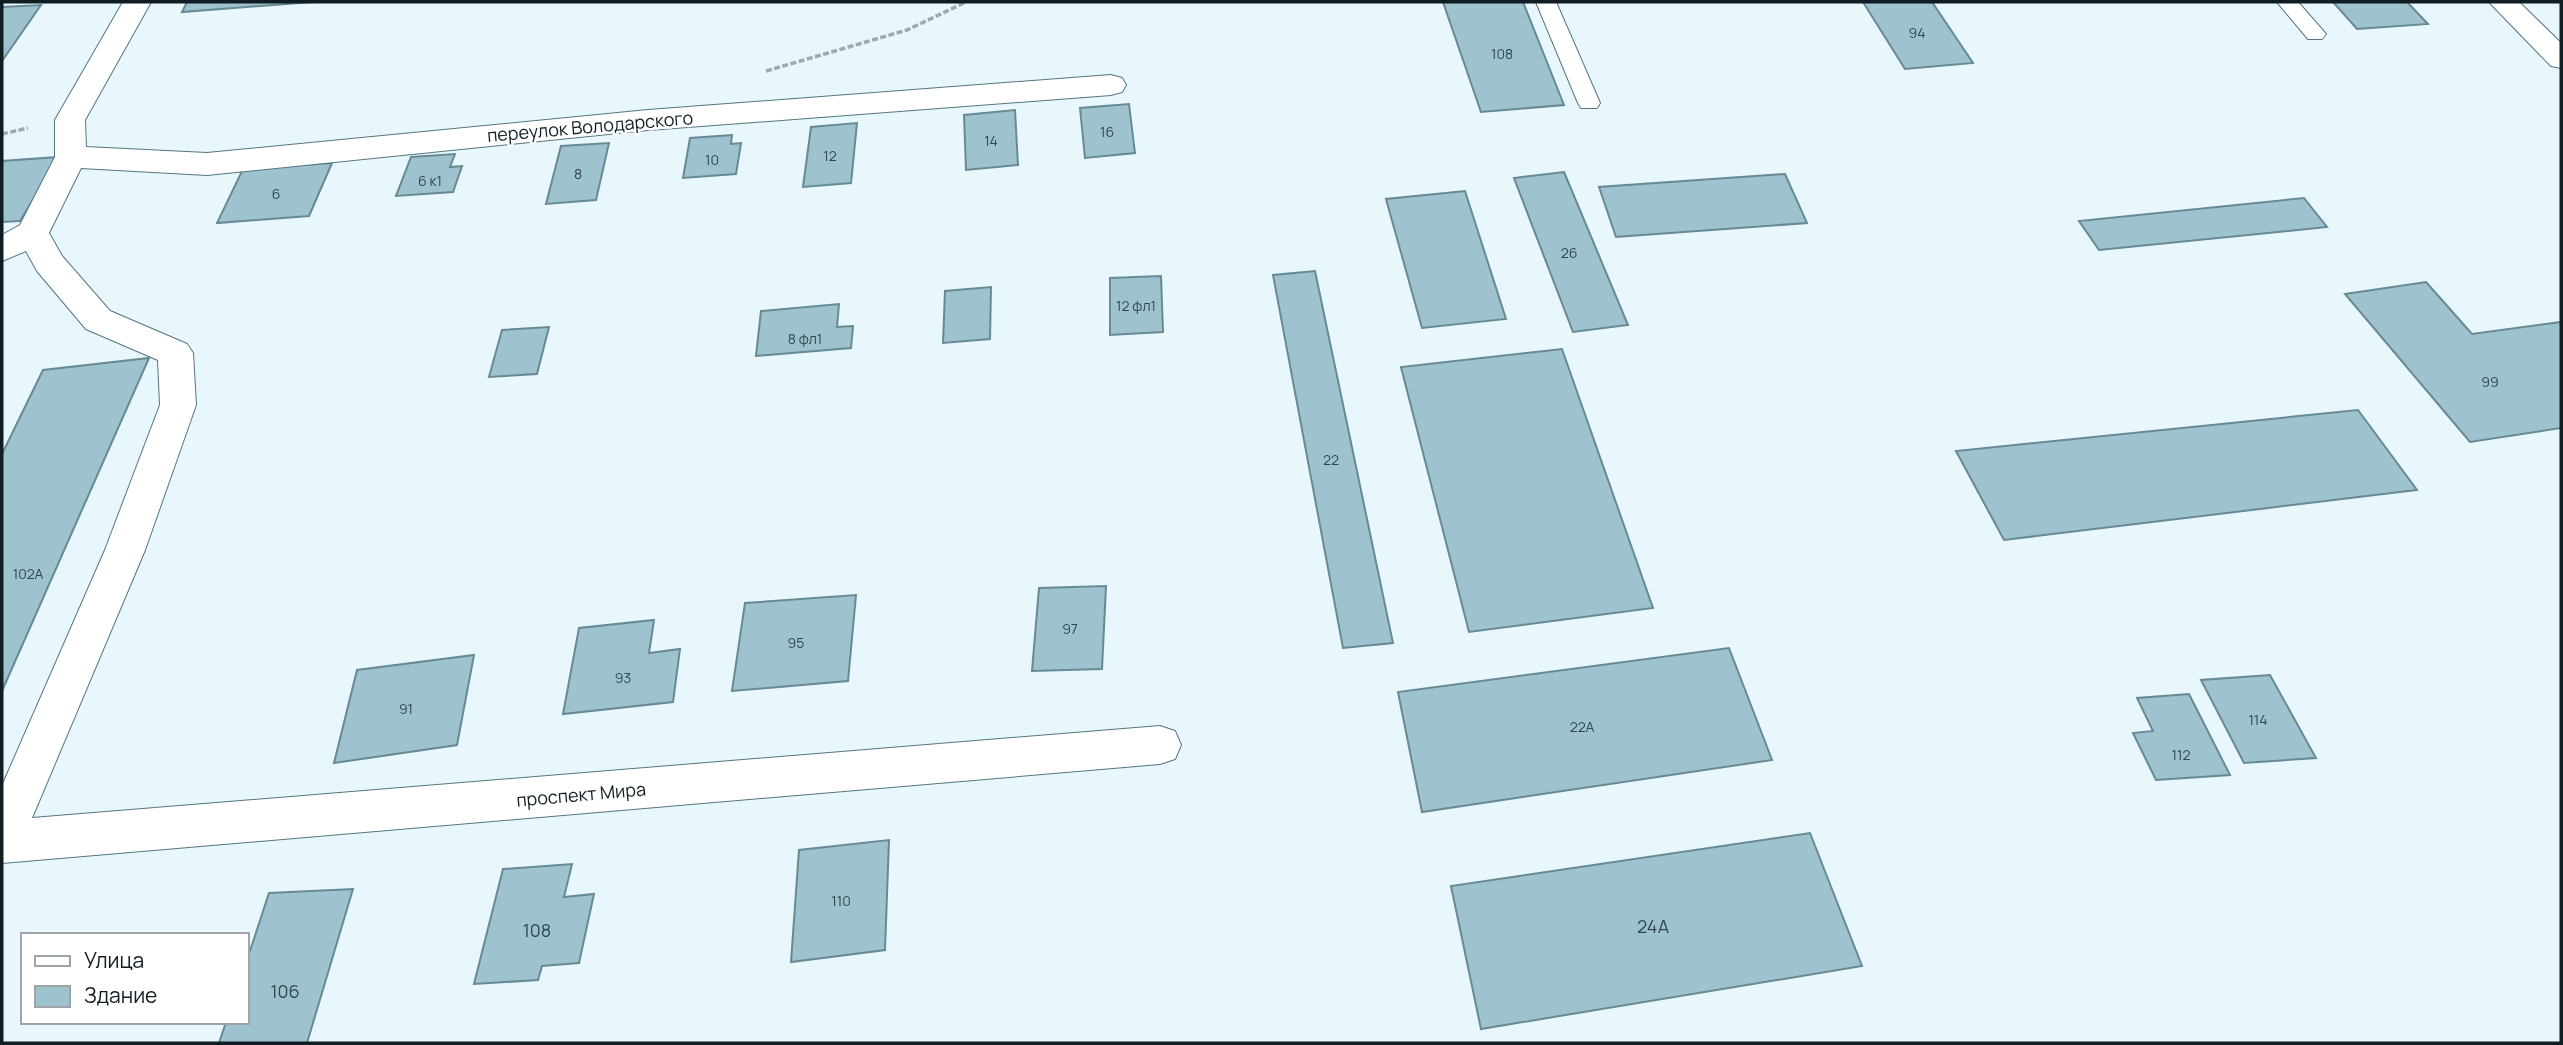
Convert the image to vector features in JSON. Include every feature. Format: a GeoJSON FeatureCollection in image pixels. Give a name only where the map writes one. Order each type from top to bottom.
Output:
{"type":"FeatureCollection","features":[{"type":"Feature","properties":{"kind":"street"},"geometry":{"type":"LineString","coordinates":[[2,836],[124,550],[178,405],[175,352],[98,320],[49,263],[17,241],[71,156],[70,120],[137,2]]}},
{"type":"Feature","properties":{"kind":"street"},"geometry":{"type":"LineString","coordinates":[[2503,2],[2561,59]]}},
{"type":"Feature","properties":{"kind":"street","name":"переулок Володарского"},"geometry":{"type":"LineString","coordinates":[[71,156],[207,164],[648,120],[1111,85]]}},
{"type":"Feature","properties":{"kind":"street","name":"проспект Мира"},"geometry":{"type":"LineString","coordinates":[[2,842],[1160,745]]}},
{"type":"Feature","properties":{"kind":"lane"},"geometry":{"type":"LineString","coordinates":[[1546,2],[1589,103]]}},
{"type":"Feature","properties":{"kind":"lane"},"geometry":{"type":"LineString","coordinates":[[2287,2],[2315,34]]}},
{"type":"Feature","properties":{"kind":"path"},"geometry":{"type":"LineString","coordinates":[[762,72],[907,30],[966,2]]}},
{"type":"Feature","properties":{"kind":"building"},"geometry":{"type":"Polygon","coordinates":[[[187,2],[313,2],[182,12],[187,2]]]}},
{"type":"Feature","properties":{"kind":"building"},"geometry":{"type":"Polygon","coordinates":[[[1443,2],[1523,2],[1564,105],[1481,112],[1443,2]]]}},
{"type":"Feature","properties":{"kind":"building"},"geometry":{"type":"Polygon","coordinates":[[[1863,2],[1932,2],[1973,63],[1905,69],[1863,2]]]}},
{"type":"Feature","properties":{"kind":"building"},"geometry":{"type":"Polygon","coordinates":[[[2333,2],[2407,2],[2428,24],[2357,29],[2333,2]]]}},
{"type":"Feature","properties":{"kind":"building"},"geometry":{"type":"Polygon","coordinates":[[[41,5],[2,61],[2,7],[41,5]]]}},
{"type":"Feature","properties":{"kind":"building"},"geometry":{"type":"Polygon","coordinates":[[[1129,104],[1135,153],[1085,158],[1080,108],[1129,104]]]}},
{"type":"Feature","properties":{"kind":"building"},"geometry":{"type":"Polygon","coordinates":[[[1015,110],[1018,165],[966,170],[964,115],[1015,110]]]}},
{"type":"Feature","properties":{"kind":"building"},"geometry":{"type":"Polygon","coordinates":[[[857,123],[851,183],[803,187],[811,127],[857,123]]]}},
{"type":"Feature","properties":{"kind":"building"},"geometry":{"type":"Polygon","coordinates":[[[732,135],[731,144],[741,143],[736,174],[683,178],[690,138],[732,135]]]}},
{"type":"Feature","properties":{"kind":"building"},"geometry":{"type":"Polygon","coordinates":[[[609,143],[596,200],[546,204],[561,146],[609,143]]]}},
{"type":"Feature","properties":{"kind":"building"},"geometry":{"type":"Polygon","coordinates":[[[455,154],[450,167],[462,166],[453,192],[396,196],[411,157],[455,154]]]}},
{"type":"Feature","properties":{"kind":"building"},"geometry":{"type":"Polygon","coordinates":[[[59,157],[20,221],[2,222],[2,161],[59,157]]]}},
{"type":"Feature","properties":{"kind":"building"},"geometry":{"type":"Polygon","coordinates":[[[332,163],[309,216],[217,223],[243,169],[332,163]]]}},
{"type":"Feature","properties":{"kind":"building"},"geometry":{"type":"Polygon","coordinates":[[[1564,172],[1628,325],[1573,332],[1514,178],[1564,172]]]}},
{"type":"Feature","properties":{"kind":"building"},"geometry":{"type":"Polygon","coordinates":[[[1785,174],[1807,223],[1616,237],[1599,187],[1785,174]]]}},
{"type":"Feature","properties":{"kind":"building"},"geometry":{"type":"Polygon","coordinates":[[[1465,191],[1506,319],[1422,328],[1386,199],[1465,191]]]}},
{"type":"Feature","properties":{"kind":"building"},"geometry":{"type":"Polygon","coordinates":[[[2304,198],[2327,227],[2099,250],[2079,221],[2304,198]]]}},
{"type":"Feature","properties":{"kind":"building"},"geometry":{"type":"Polygon","coordinates":[[[1315,271],[1393,643],[1343,648],[1273,275],[1315,271]]]}},
{"type":"Feature","properties":{"kind":"building"},"geometry":{"type":"Polygon","coordinates":[[[1161,276],[1163,332],[1110,335],[1110,278],[1161,276]]]}},
{"type":"Feature","properties":{"kind":"building"},"geometry":{"type":"Polygon","coordinates":[[[2426,282],[2472,334],[2561,322],[2561,428],[2470,442],[2345,294],[2426,282]]]}},
{"type":"Feature","properties":{"kind":"building"},"geometry":{"type":"Polygon","coordinates":[[[991,287],[990,339],[943,343],[945,291],[991,287]]]}},
{"type":"Feature","properties":{"kind":"building"},"geometry":{"type":"Polygon","coordinates":[[[839,304],[837,327],[853,326],[851,348],[756,356],[761,311],[839,304]]]}},
{"type":"Feature","properties":{"kind":"building"},"geometry":{"type":"Polygon","coordinates":[[[549,327],[537,374],[489,377],[502,330],[549,327]]]}},
{"type":"Feature","properties":{"kind":"building"},"geometry":{"type":"Polygon","coordinates":[[[1562,349],[1653,608],[1469,632],[1401,367],[1562,349]]]}},
{"type":"Feature","properties":{"kind":"building"},"geometry":{"type":"Polygon","coordinates":[[[149,358],[2,691],[2,454],[43,370],[149,358]]]}},
{"type":"Feature","properties":{"kind":"building"},"geometry":{"type":"Polygon","coordinates":[[[2358,410],[2417,490],[2004,540],[1956,451],[2358,410]]]}},
{"type":"Feature","properties":{"kind":"building"},"geometry":{"type":"Polygon","coordinates":[[[1106,586],[1102,669],[1032,671],[1039,588],[1106,586]]]}},
{"type":"Feature","properties":{"kind":"building"},"geometry":{"type":"Polygon","coordinates":[[[856,595],[848,681],[732,691],[745,603],[856,595]]]}},
{"type":"Feature","properties":{"kind":"building"},"geometry":{"type":"Polygon","coordinates":[[[654,620],[649,653],[680,649],[673,702],[563,714],[579,628],[654,620]]]}},
{"type":"Feature","properties":{"kind":"building"},"geometry":{"type":"Polygon","coordinates":[[[1729,648],[1772,760],[1422,812],[1398,692],[1729,648]]]}},
{"type":"Feature","properties":{"kind":"building"},"geometry":{"type":"Polygon","coordinates":[[[474,655],[457,745],[334,763],[357,670],[474,655]]]}},
{"type":"Feature","properties":{"kind":"building"},"geometry":{"type":"Polygon","coordinates":[[[2270,675],[2316,758],[2244,763],[2201,680],[2270,675]]]}},
{"type":"Feature","properties":{"kind":"building"},"geometry":{"type":"Polygon","coordinates":[[[2189,694],[2230,775],[2156,780],[2133,733],[2153,731],[2137,698],[2189,694]]]}},
{"type":"Feature","properties":{"kind":"building"},"geometry":{"type":"Polygon","coordinates":[[[1810,833],[1862,966],[1481,1029],[1451,886],[1810,833]]]}},
{"type":"Feature","properties":{"kind":"building"},"geometry":{"type":"Polygon","coordinates":[[[889,840],[885,950],[791,962],[799,850],[889,840]]]}},
{"type":"Feature","properties":{"kind":"building"},"geometry":{"type":"Polygon","coordinates":[[[572,864],[564,897],[594,894],[579,963],[542,966],[538,980],[474,984],[503,869],[572,864]]]}},
{"type":"Feature","properties":{"kind":"building"},"geometry":{"type":"Polygon","coordinates":[[[353,889],[307,1043],[219,1043],[225,1024],[248,1024],[248,957],[269,893],[353,889]]]}}]}
